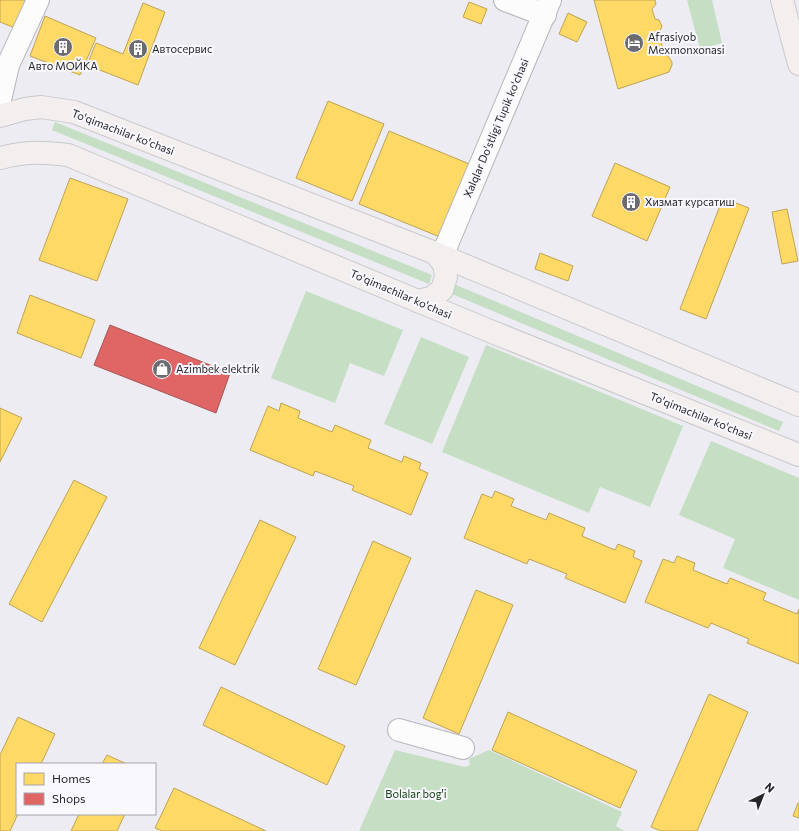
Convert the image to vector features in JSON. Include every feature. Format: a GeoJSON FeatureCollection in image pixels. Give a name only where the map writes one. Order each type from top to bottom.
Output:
{"type":"FeatureCollection","features":[{"type":"Feature","properties":{"kind":"main road"},"geometry":{"type":"LineString","coordinates":[[782,0],[799,64]]}},
{"type":"Feature","properties":{"kind":"main road","name":"To'qimachilar ko'chasi"},"geometry":{"type":"LineString","coordinates":[[0,116],[25,109],[41,107],[74,112],[439,255],[799,404]]}},
{"type":"Feature","properties":{"kind":"main road","name":"To'qimachilar ko'chasi"},"geometry":{"type":"LineString","coordinates":[[0,158],[17,153],[39,152],[68,156],[492,332],[799,455]]}},
{"type":"Feature","properties":{"kind":"main road"},"geometry":{"type":"LineString","coordinates":[[418,301],[431,298],[442,290],[446,277],[444,264],[439,255]]}},
{"type":"Feature","properties":{"kind":"street"},"geometry":{"type":"LineString","coordinates":[[0,100],[4,63],[38,0]]}},
{"type":"Feature","properties":{"kind":"street"},"geometry":{"type":"LineString","coordinates":[[505,0],[547,7]]}},
{"type":"Feature","properties":{"kind":"street","name":"Xalqlar Do'stligi Tupik ko'chasi"},"geometry":{"type":"LineString","coordinates":[[439,255],[547,7]]}},
{"type":"Feature","properties":{"kind":"street"},"geometry":{"type":"LineString","coordinates":[[399,730],[463,748]]}},
{"type":"Feature","properties":{"kind":"green space"},"geometry":{"type":"Polygon","coordinates":[[[687,0],[712,0],[722,43],[700,49],[687,0]]]}},
{"type":"Feature","properties":{"kind":"green space"},"geometry":{"type":"Polygon","coordinates":[[[55,122],[432,275],[429,284],[52,130],[55,122]]]}},
{"type":"Feature","properties":{"kind":"green space"},"geometry":{"type":"Polygon","coordinates":[[[456,285],[783,422],[779,431],[452,294],[456,285]]]}},
{"type":"Feature","properties":{"kind":"green space"},"geometry":{"type":"Polygon","coordinates":[[[306,291],[403,330],[384,376],[350,363],[335,403],[271,378],[306,291]]]}},
{"type":"Feature","properties":{"kind":"green space"},"geometry":{"type":"Polygon","coordinates":[[[421,337],[469,357],[432,444],[384,424],[421,337]]]}},
{"type":"Feature","properties":{"kind":"green space"},"geometry":{"type":"Polygon","coordinates":[[[486,345],[683,426],[650,507],[600,487],[589,513],[442,452],[486,345]]]}},
{"type":"Feature","properties":{"kind":"green space"},"geometry":{"type":"Polygon","coordinates":[[[711,441],[799,478],[799,600],[723,568],[735,539],[679,515],[711,441]]]}},
{"type":"Feature","properties":{"kind":"green space","name":"Bolalar bog'i"},"geometry":{"type":"Polygon","coordinates":[[[395,750],[465,767],[470,765],[469,759],[489,750],[622,812],[616,826],[624,831],[359,831],[395,750]]]}},
{"type":"Feature","properties":{"kind":"building: Homes"},"geometry":{"type":"Polygon","coordinates":[[[0,0],[27,0],[15,28],[0,22],[0,0]]]}},
{"type":"Feature","properties":{"kind":"building: Homes","name":"Afrasiyob Mexmonxonasi"},"geometry":{"type":"Polygon","coordinates":[[[594,0],[655,0],[656,4],[652,9],[655,19],[659,20],[662,26],[659,33],[664,54],[668,56],[672,62],[669,72],[618,89],[594,0]]]}},
{"type":"Feature","properties":{"kind":"building: Homes"},"geometry":{"type":"Polygon","coordinates":[[[469,2],[487,9],[481,24],[463,17],[469,2]]]}},
{"type":"Feature","properties":{"kind":"building: Homes","name":"Автосервис"},"geometry":{"type":"Polygon","coordinates":[[[143,3],[165,12],[138,85],[87,65],[96,43],[123,54],[143,3]]]}},
{"type":"Feature","properties":{"kind":"building: Homes"},"geometry":{"type":"Polygon","coordinates":[[[568,13],[587,22],[577,42],[559,34],[568,13]]]}},
{"type":"Feature","properties":{"kind":"building: Homes","name":"Авто МОЙКА"},"geometry":{"type":"Polygon","coordinates":[[[45,16],[96,38],[80,75],[30,56],[45,16]]]}},
{"type":"Feature","properties":{"kind":"building: Homes"},"geometry":{"type":"Polygon","coordinates":[[[328,101],[384,124],[352,201],[296,178],[328,101]]]}},
{"type":"Feature","properties":{"kind":"building: Homes"},"geometry":{"type":"Polygon","coordinates":[[[389,131],[472,165],[440,237],[359,204],[389,131]]]}},
{"type":"Feature","properties":{"kind":"building: Homes","name":"Хизмат курсатиш"},"geometry":{"type":"Polygon","coordinates":[[[615,163],[670,187],[647,241],[592,216],[615,163]]]}},
{"type":"Feature","properties":{"kind":"building: Homes"},"geometry":{"type":"Polygon","coordinates":[[[70,178],[128,199],[97,281],[39,260],[70,178]]]}},
{"type":"Feature","properties":{"kind":"building: Homes"},"geometry":{"type":"Polygon","coordinates":[[[723,198],[749,208],[706,319],[680,309],[723,198]]]}},
{"type":"Feature","properties":{"kind":"building: Homes"},"geometry":{"type":"Polygon","coordinates":[[[787,209],[798,261],[782,264],[772,212],[787,209]]]}},
{"type":"Feature","properties":{"kind":"building: Homes"},"geometry":{"type":"Polygon","coordinates":[[[540,253],[573,266],[568,281],[535,269],[540,253]]]}},
{"type":"Feature","properties":{"kind":"building: Homes"},"geometry":{"type":"Polygon","coordinates":[[[30,295],[95,320],[81,358],[17,333],[30,295]]]}},
{"type":"Feature","properties":{"kind":"building: Homes"},"geometry":{"type":"Polygon","coordinates":[[[281,403],[300,411],[298,418],[332,432],[335,425],[371,440],[368,448],[402,462],[404,456],[421,463],[419,469],[428,473],[411,515],[352,490],[354,486],[315,471],[313,476],[250,450],[268,406],[279,411],[281,403]]]}},
{"type":"Feature","properties":{"kind":"building: Homes"},"geometry":{"type":"Polygon","coordinates":[[[0,408],[22,418],[0,462],[0,408]]]}},
{"type":"Feature","properties":{"kind":"building: Homes"},"geometry":{"type":"Polygon","coordinates":[[[74,480],[107,497],[42,622],[9,604],[74,480]]]}},
{"type":"Feature","properties":{"kind":"building: Homes"},"geometry":{"type":"Polygon","coordinates":[[[495,491],[514,499],[511,506],[546,520],[549,513],[585,528],[582,536],[615,550],[618,544],[635,551],[633,557],[642,561],[625,603],[565,578],[567,574],[529,559],[527,564],[464,538],[482,494],[492,498],[495,491]]]}},
{"type":"Feature","properties":{"kind":"building: Homes"},"geometry":{"type":"Polygon","coordinates":[[[260,520],[296,537],[235,665],[199,648],[260,520]]]}},
{"type":"Feature","properties":{"kind":"building: Homes"},"geometry":{"type":"Polygon","coordinates":[[[373,541],[411,558],[356,685],[318,669],[373,541]]]}},
{"type":"Feature","properties":{"kind":"building: Homes"},"geometry":{"type":"Polygon","coordinates":[[[677,556],[695,563],[693,570],[727,584],[730,578],[766,593],[763,600],[797,614],[799,609],[799,664],[747,643],[749,639],[711,623],[708,628],[645,602],[663,559],[674,563],[677,556]]]}},
{"type":"Feature","properties":{"kind":"building: Homes"},"geometry":{"type":"Polygon","coordinates":[[[476,590],[513,605],[459,734],[423,718],[476,590]]]}},
{"type":"Feature","properties":{"kind":"building: Homes"},"geometry":{"type":"Polygon","coordinates":[[[221,687],[345,746],[327,785],[203,725],[221,687]]]}},
{"type":"Feature","properties":{"kind":"building: Homes"},"geometry":{"type":"Polygon","coordinates":[[[709,694],[748,712],[697,831],[661,831],[651,827],[709,694]]]}},
{"type":"Feature","properties":{"kind":"building: Homes"},"geometry":{"type":"Polygon","coordinates":[[[508,712],[637,771],[620,808],[492,750],[508,712]]]}},
{"type":"Feature","properties":{"kind":"building: Homes"},"geometry":{"type":"Polygon","coordinates":[[[18,717],[55,734],[41,763],[16,763],[16,815],[18,815],[10,831],[0,831],[0,755],[18,717]]]}},
{"type":"Feature","properties":{"kind":"building: Homes"},"geometry":{"type":"Polygon","coordinates":[[[107,755],[125,763],[103,763],[107,755]]]}},
{"type":"Feature","properties":{"kind":"building: Homes"},"geometry":{"type":"Polygon","coordinates":[[[174,788],[266,831],[162,831],[155,828],[174,788]]]}},
{"type":"Feature","properties":{"kind":"building: Homes"},"geometry":{"type":"Polygon","coordinates":[[[799,803],[799,818],[793,816],[799,803]]]}},
{"type":"Feature","properties":{"kind":"building: Homes"},"geometry":{"type":"Polygon","coordinates":[[[79,815],[125,815],[117,831],[71,831],[79,815]]]}},
{"type":"Feature","properties":{"kind":"building: Shops","name":"Azimbek elektrik"},"geometry":{"type":"Polygon","coordinates":[[[110,325],[230,373],[216,413],[94,365],[110,325]]]}},
{"type":"Feature","properties":{"kind":"place","name":"Afrasiyob Mexmonxonasi"},"geometry":{"type":"Point","coordinates":[634,43]}},
{"type":"Feature","properties":{"kind":"place","name":"Авто МОЙКА"},"geometry":{"type":"Point","coordinates":[63,47]}},
{"type":"Feature","properties":{"kind":"place","name":"Автосервис"},"geometry":{"type":"Point","coordinates":[138,49]}},
{"type":"Feature","properties":{"kind":"place","name":"Хизмат курсатиш"},"geometry":{"type":"Point","coordinates":[631,202]}},
{"type":"Feature","properties":{"kind":"place","name":"Azimbek elektrik"},"geometry":{"type":"Point","coordinates":[162,369]}}]}
